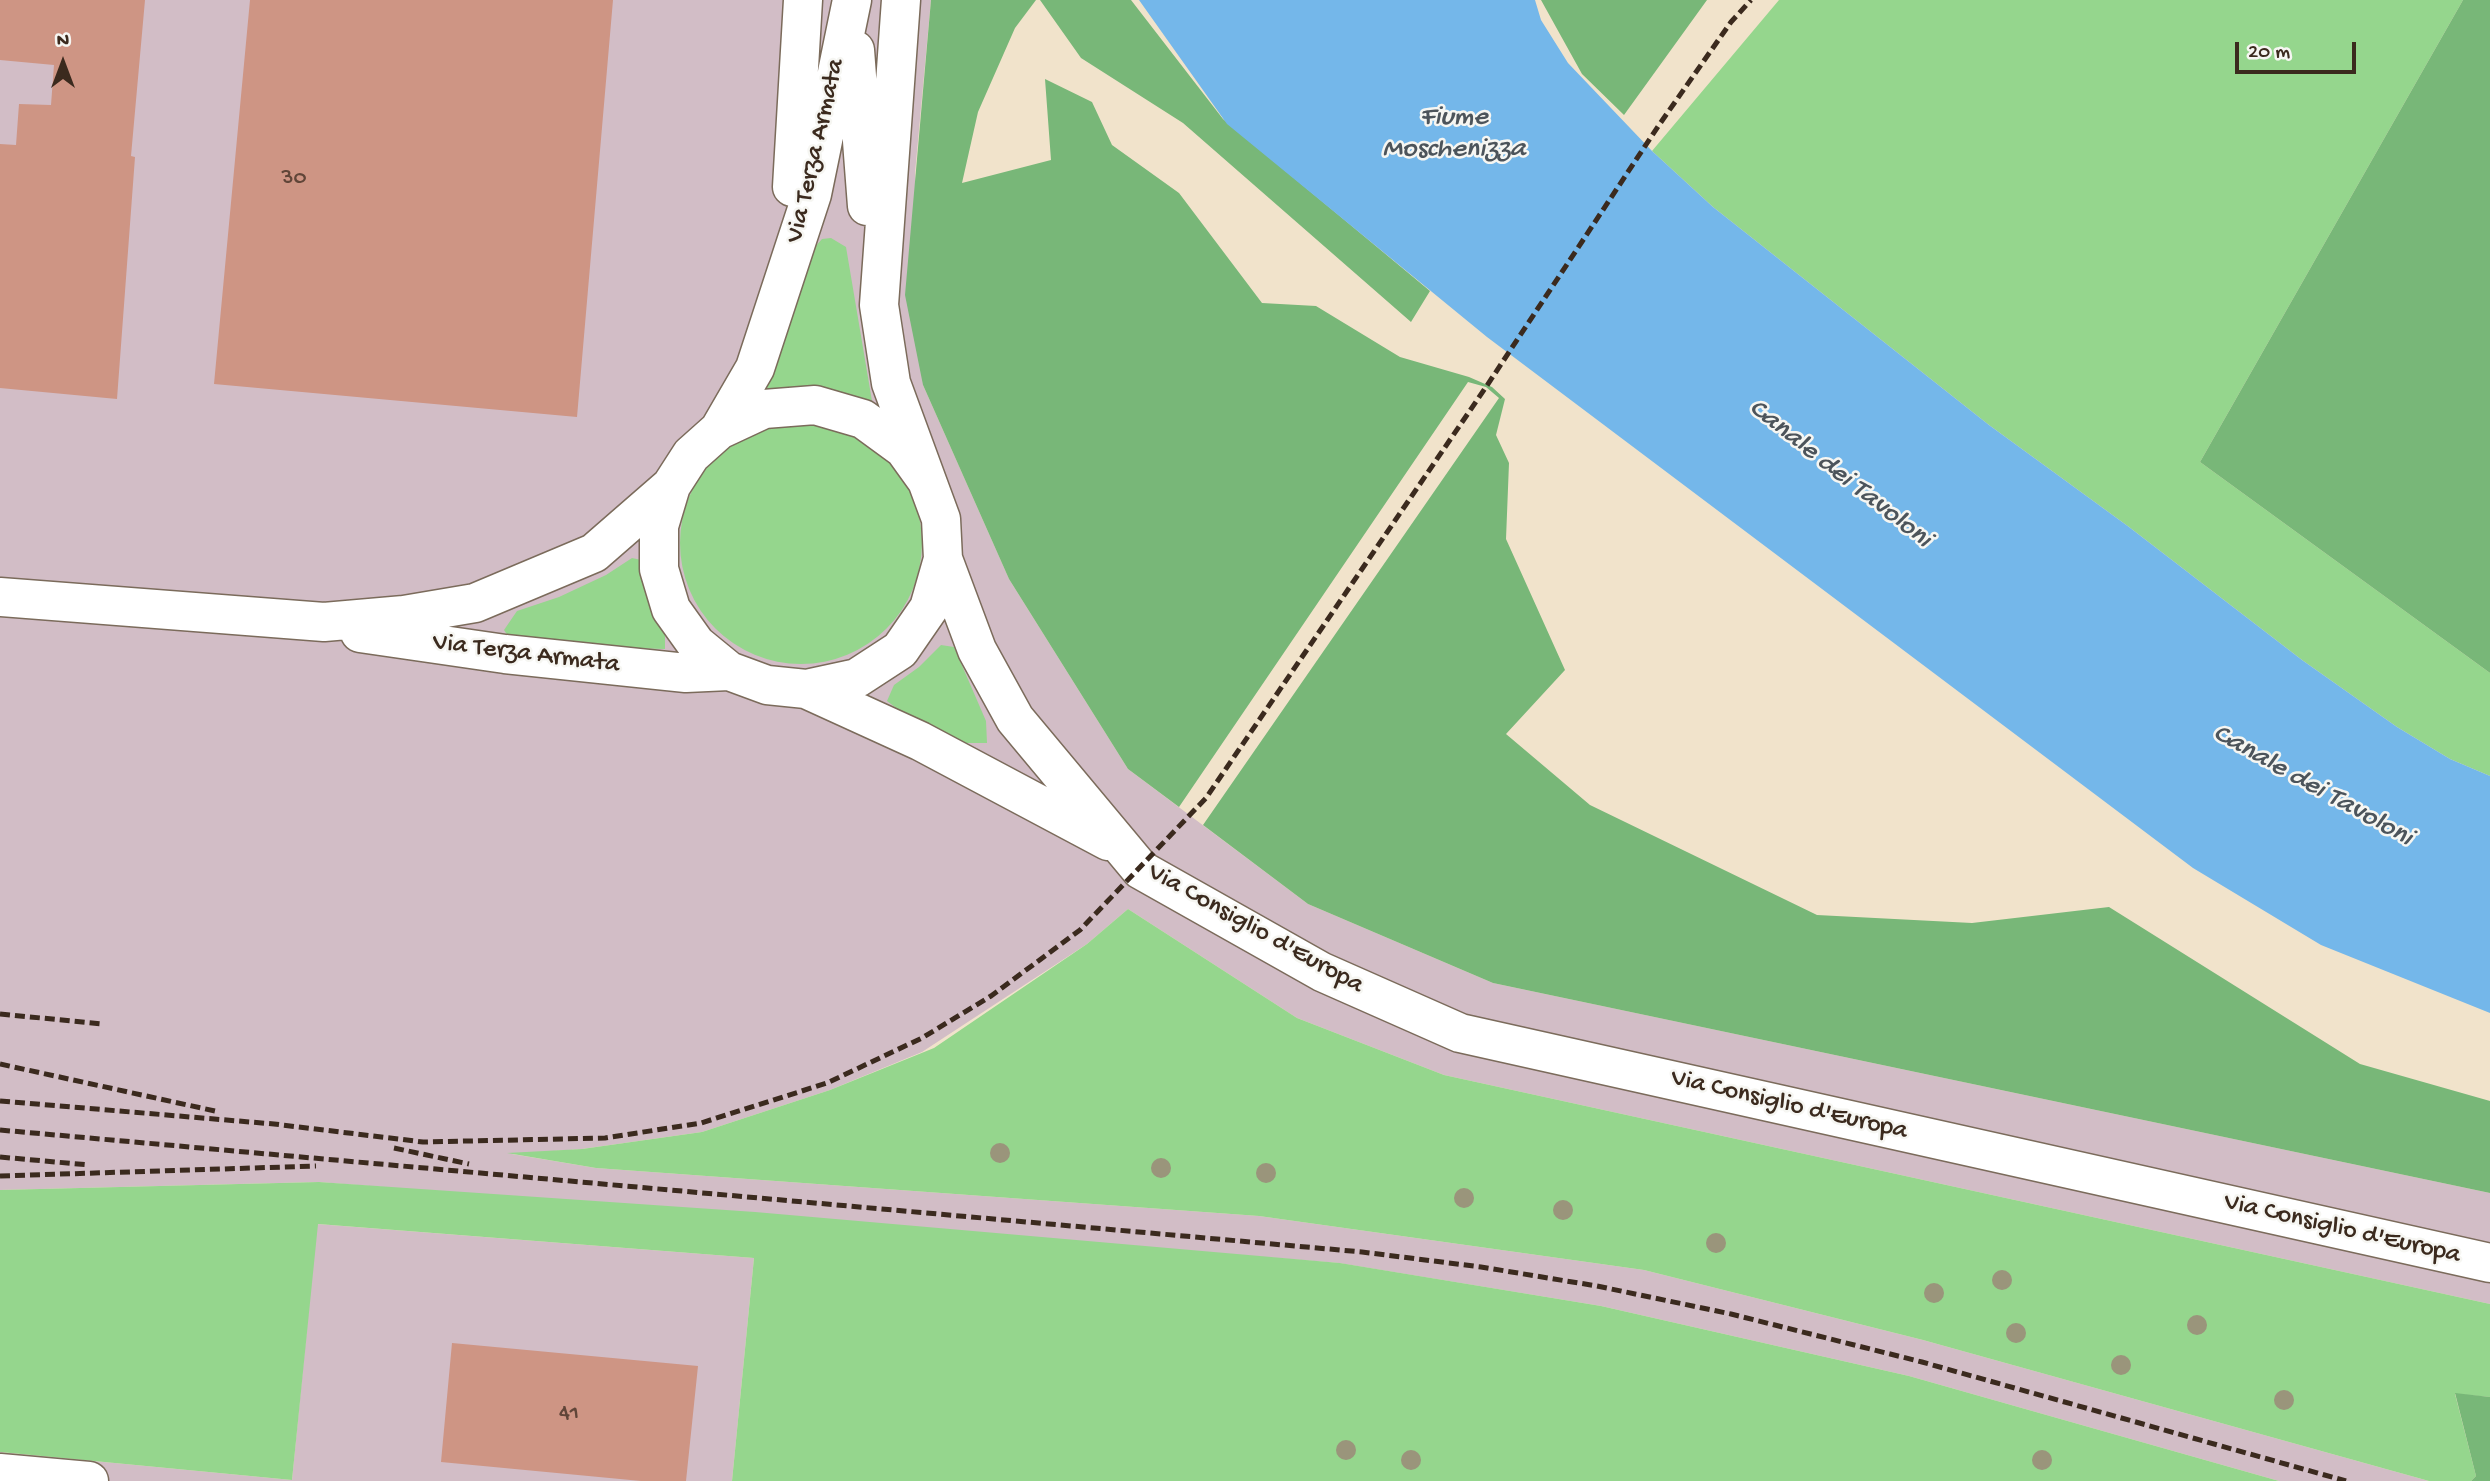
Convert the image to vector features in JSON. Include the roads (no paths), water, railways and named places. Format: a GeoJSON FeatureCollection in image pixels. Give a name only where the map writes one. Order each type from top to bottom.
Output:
{"type":"FeatureCollection","features":[{"type":"Feature","properties":{"kind":"street","name":"Via Terza Armata"},"geometry":{"type":"LineString","coordinates":[[778,301],[795,164],[803,0]]}},
{"type":"Feature","properties":{"kind":"street","name":"Via Terza Armata"},"geometry":{"type":"LineString","coordinates":[[719,430],[755,368],[812,194],[852,0]]}},
{"type":"Feature","properties":{"kind":"street","name":"Via Terza Armata"},"geometry":{"type":"LineString","coordinates":[[852,0],[861,157],[878,305],[891,383],[941,519],[943,559],[929,608],[900,650],[857,678],[806,690],[767,685],[729,671],[696,644],[671,609],[659,569],[659,526],[671,486],[691,455],[719,430],[764,409],[815,405],[863,419],[904,449],[927,481]]}},
{"type":"Feature","properties":{"kind":"street","name":"Via Terza Armata"},"geometry":{"type":"LineString","coordinates":[[878,305],[901,0]]}},
{"type":"Feature","properties":{"kind":"street","name":"Via Terza Armata"},"geometry":{"type":"LineString","coordinates":[[0,597],[324,622],[404,615],[487,599],[594,553],[671,486]]}},
{"type":"Feature","properties":{"kind":"street","name":"Via Consiglio d'Europa"},"geometry":{"type":"LineString","coordinates":[[943,559],[977,650],[1015,719],[1141,870],[1322,972],[1460,1033],[2490,1263]]}},
{"type":"Feature","properties":{"kind":"street","name":"Via Terza Armata"},"geometry":{"type":"LineString","coordinates":[[324,622],[374,637],[505,654],[686,673],[729,671]]}},
{"type":"Feature","properties":{"kind":"street","name":"Via Consiglio d'Europa"},"geometry":{"type":"LineString","coordinates":[[806,690],[920,741],[1127,852]]}},
{"type":"Feature","properties":{"kind":"street"},"geometry":{"type":"LineString","coordinates":[[0,1473],[89,1481]]}},
{"type":"Feature","properties":{"kind":"water","name":"Fiume Moschenizza"},"geometry":{"type":"Polygon","coordinates":[[[1139,0],[1535,0],[1541,20],[1568,63],[1652,151],[1713,207],[1989,425],[2129,527],[2302,660],[2397,727],[2450,759],[2490,776],[2490,1013],[2321,945],[2193,868],[1487,337],[1227,124],[1139,0]]]}},
{"type":"Feature","properties":{"kind":"railway"},"geometry":{"type":"LineString","coordinates":[[0,1101],[274,1124],[423,1142],[605,1138],[701,1123],[827,1083],[922,1038],[991,996],[1080,930],[1206,798],[1486,387],[1659,125],[1731,22],[1751,0]]}},
{"type":"Feature","properties":{"kind":"railway"},"geometry":{"type":"LineString","coordinates":[[0,1014],[103,1024]]}},
{"type":"Feature","properties":{"kind":"railway"},"geometry":{"type":"LineString","coordinates":[[0,1064],[215,1111]]}},
{"type":"Feature","properties":{"kind":"railway"},"geometry":{"type":"LineString","coordinates":[[0,1130],[1362,1252],[1481,1267],[1597,1286],[1731,1314],[1922,1362],[2346,1481]]}},
{"type":"Feature","properties":{"kind":"railway"},"geometry":{"type":"LineString","coordinates":[[394,1148],[469,1164]]}},
{"type":"Feature","properties":{"kind":"railway"},"geometry":{"type":"LineString","coordinates":[[0,1157],[89,1165]]}},
{"type":"Feature","properties":{"kind":"railway"},"geometry":{"type":"LineString","coordinates":[[0,1176],[316,1166]]}},
{"type":"Feature","properties":{"kind":"water label","name":"Canale dei Tavoloni"},"geometry":{"type":"Point","coordinates":[1839,475]}},
{"type":"Feature","properties":{"kind":"water label","name":"Canale dei Tavoloni"},"geometry":{"type":"Point","coordinates":[2312,787]}}]}
